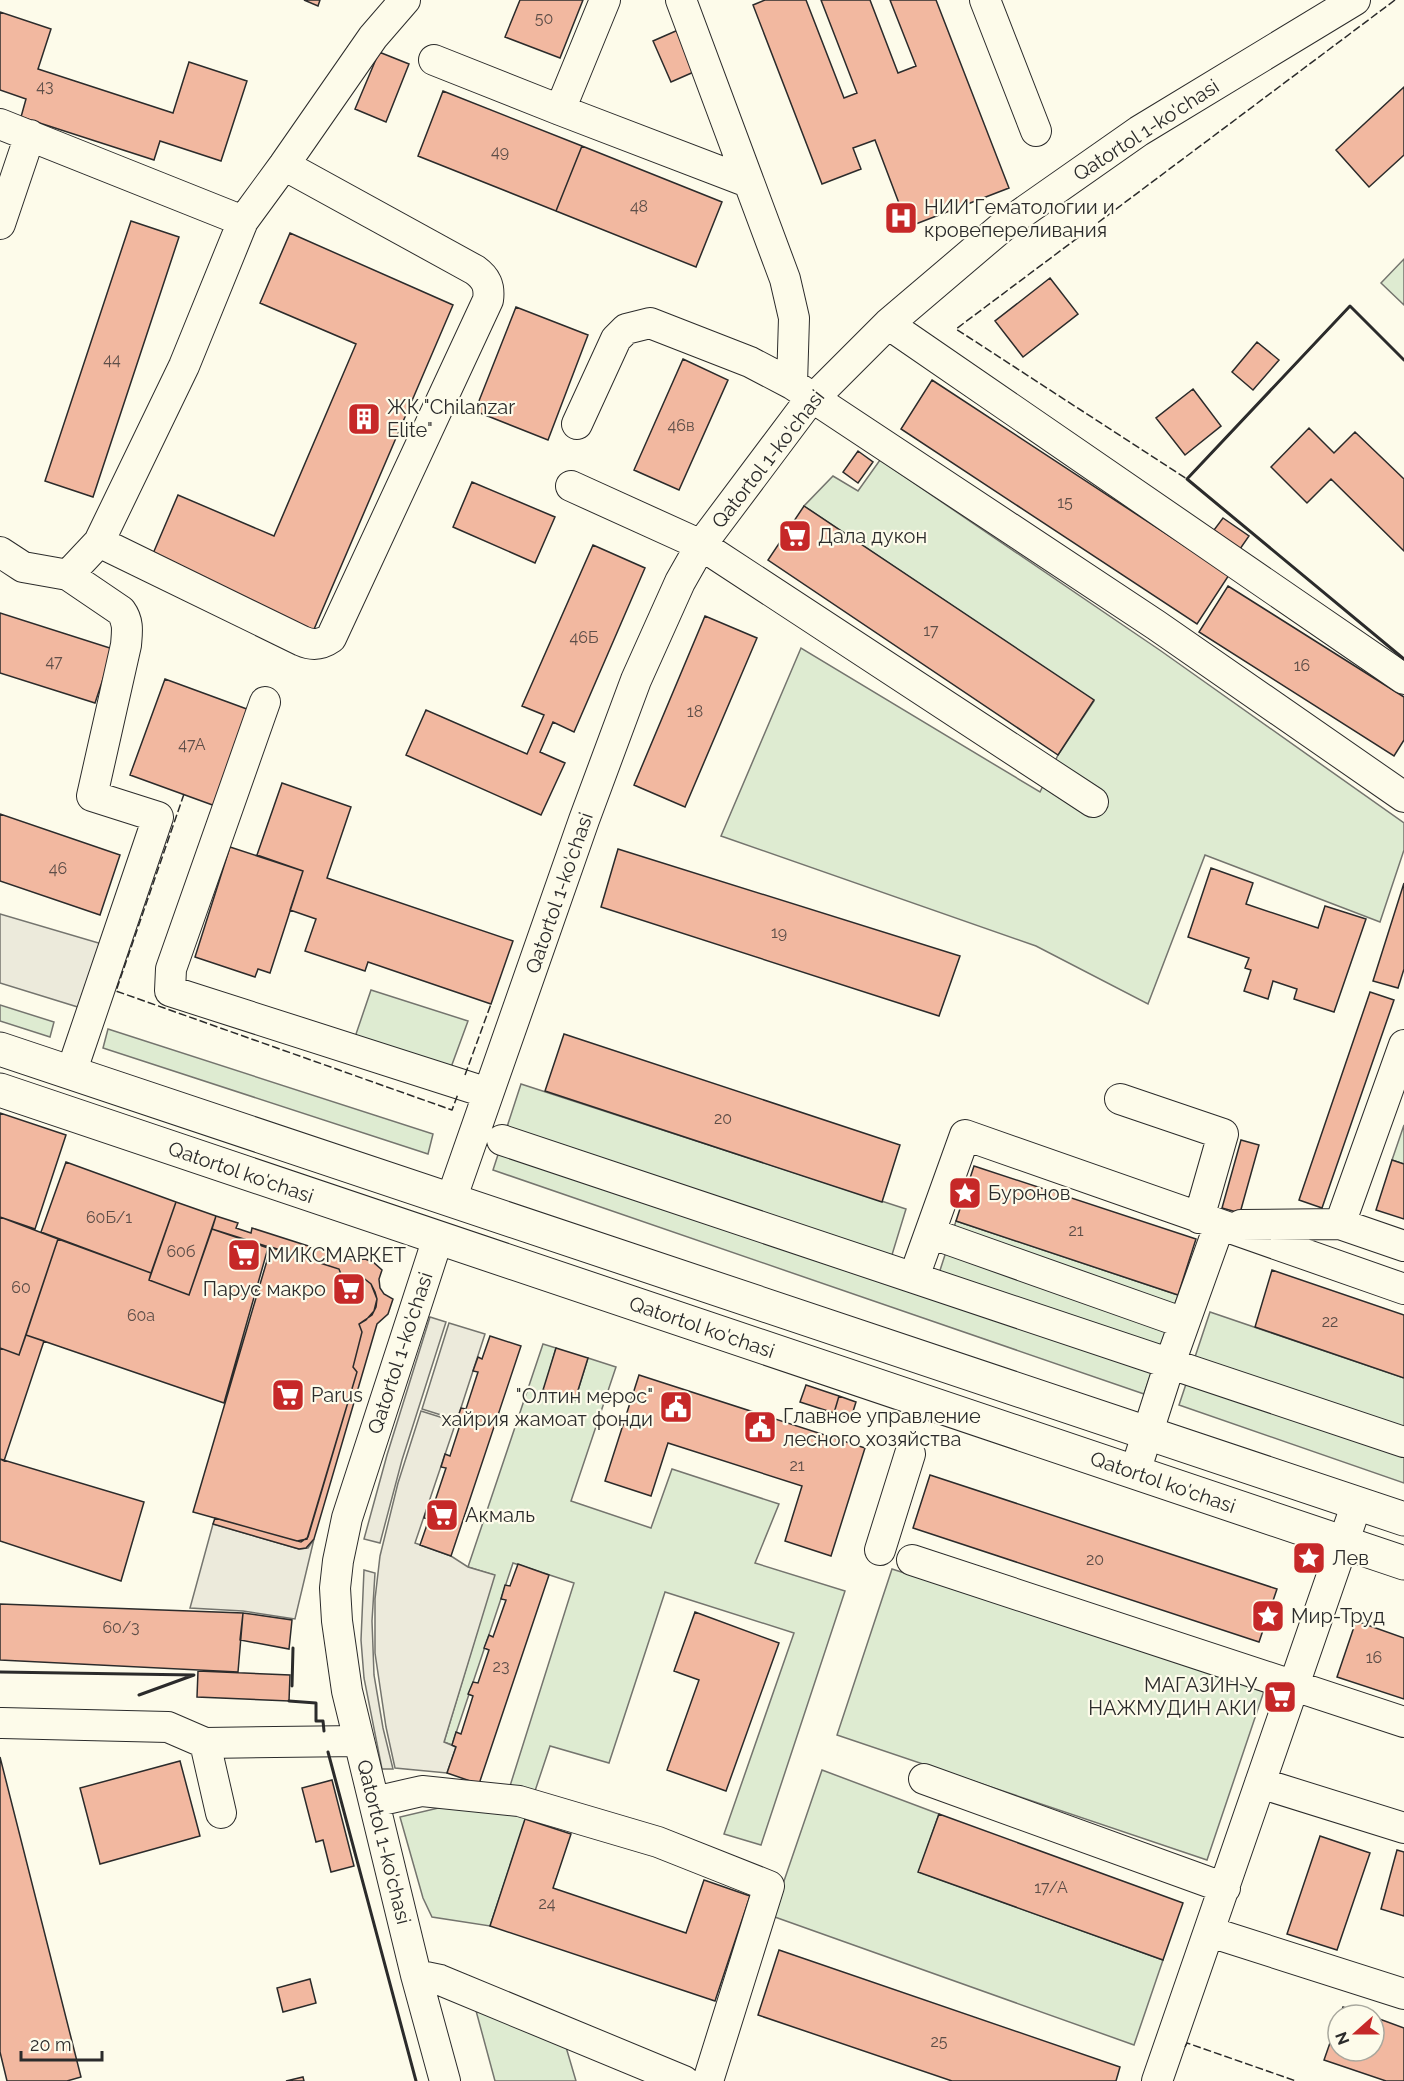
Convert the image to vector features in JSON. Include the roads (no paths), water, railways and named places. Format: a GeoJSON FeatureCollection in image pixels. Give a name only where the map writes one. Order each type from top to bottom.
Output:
{"type":"FeatureCollection","features":[{"type":"Feature","properties":{"kind":"main road","name":"Qatortol ko'chasi"},"geometry":{"type":"LineString","coordinates":[[0,1049],[1404,1519]]}},
{"type":"Feature","properties":{"kind":"main road"},"geometry":{"type":"LineString","coordinates":[[59,1110],[71,1073]]}},
{"type":"Feature","properties":{"kind":"main road","name":"Qatortol ko'chasi"},"geometry":{"type":"LineString","coordinates":[[0,1090],[1404,1563]]}},
{"type":"Feature","properties":{"kind":"main road","name":"Qatortol 1-ko'chasi"},"geometry":{"type":"LineString","coordinates":[[438,1238],[451,1200]]}},
{"type":"Feature","properties":{"kind":"street"},"geometry":{"type":"LineString","coordinates":[[68,575],[99,542],[184,366],[243,221],[373,37],[405,0]]}},
{"type":"Feature","properties":{"kind":"street"},"geometry":{"type":"LineString","coordinates":[[560,110],[605,0]]}},
{"type":"Feature","properties":{"kind":"street"},"geometry":{"type":"LineString","coordinates":[[681,0],[785,279],[794,318],[802,391]]}},
{"type":"Feature","properties":{"kind":"street"},"geometry":{"type":"LineString","coordinates":[[985,0],[1036,131]]}},
{"type":"Feature","properties":{"kind":"street","name":"Qatortol 1-ko'chasi"},"geometry":{"type":"LineString","coordinates":[[451,1200],[584,820],[636,680],[676,591],[700,545],[802,391],[888,324],[1002,227],[1129,138],[1355,0]]}},
{"type":"Feature","properties":{"kind":"street"},"geometry":{"type":"LineString","coordinates":[[434,60],[748,182]]}},
{"type":"Feature","properties":{"kind":"street"},"geometry":{"type":"LineString","coordinates":[[0,124],[243,221]]}},
{"type":"Feature","properties":{"kind":"street"},"geometry":{"type":"LineString","coordinates":[[0,224],[30,135]]}},
{"type":"Feature","properties":{"kind":"street"},"geometry":{"type":"LineString","coordinates":[[99,542],[302,641],[316,645],[331,638],[488,300],[489,292],[482,275],[475,270],[284,165]]}},
{"type":"Feature","properties":{"kind":"street"},"geometry":{"type":"LineString","coordinates":[[577,424],[616,339],[626,328],[650,323],[750,362],[802,391],[1156,625],[1404,797]]}},
{"type":"Feature","properties":{"kind":"street"},"geometry":{"type":"LineString","coordinates":[[888,324],[1404,679]]}},
{"type":"Feature","properties":{"kind":"street"},"geometry":{"type":"LineString","coordinates":[[571,486],[700,545],[1093,802]]}},
{"type":"Feature","properties":{"kind":"street"},"geometry":{"type":"LineString","coordinates":[[0,552],[23,567],[68,575],[121,611],[126,619],[128,627],[126,645],[92,796],[158,817],[71,1073]]}},
{"type":"Feature","properties":{"kind":"street"},"geometry":{"type":"LineString","coordinates":[[265,702],[171,969],[170,991],[489,1093]]}},
{"type":"Feature","properties":{"kind":"street"},"geometry":{"type":"LineString","coordinates":[[1340,1224],[1404,1045]]}},
{"type":"Feature","properties":{"kind":"street"},"geometry":{"type":"LineString","coordinates":[[1120,1099],[1224,1134],[1209,1222],[1184,1323],[1135,1472]]}},
{"type":"Feature","properties":{"kind":"street"},"geometry":{"type":"LineString","coordinates":[[914,1277],[965,1135],[1404,1289]]}},
{"type":"Feature","properties":{"kind":"street"},"geometry":{"type":"LineString","coordinates":[[502,1140],[1404,1442]]}},
{"type":"Feature","properties":{"kind":"street"},"geometry":{"type":"LineString","coordinates":[[1209,1222],[1340,1224],[1404,1246]]}},
{"type":"Feature","properties":{"kind":"street"},"geometry":{"type":"LineString","coordinates":[[930,1233],[1184,1323]]}},
{"type":"Feature","properties":{"kind":"street","name":"Qatortol 1-ko'chasi"},"geometry":{"type":"LineString","coordinates":[[438,1238],[340,1546],[335,1603],[347,1691],[416,1975],[445,2081]]}},
{"type":"Feature","properties":{"kind":"street"},"geometry":{"type":"LineString","coordinates":[[880,1550],[909,1454]]}},
{"type":"Feature","properties":{"kind":"street"},"geometry":{"type":"LineString","coordinates":[[1157,2081],[1357,1503]]}},
{"type":"Feature","properties":{"kind":"street"},"geometry":{"type":"LineString","coordinates":[[912,1560],[1404,1722]]}},
{"type":"Feature","properties":{"kind":"street"},"geometry":{"type":"LineString","coordinates":[[2,1723],[168,1727],[205,1743],[359,1742]]}},
{"type":"Feature","properties":{"kind":"street"},"geometry":{"type":"LineString","coordinates":[[205,1743],[221,1813]]}},
{"type":"Feature","properties":{"kind":"street"},"geometry":{"type":"LineString","coordinates":[[924,1779],[1225,1888]]}},
{"type":"Feature","properties":{"kind":"street"},"geometry":{"type":"LineString","coordinates":[[1260,1782],[1404,1828]]}},
{"type":"Feature","properties":{"kind":"street"},"geometry":{"type":"LineString","coordinates":[[374,1802],[422,1791],[519,1801],[658,1842],[769,1886],[708,2081]]}},
{"type":"Feature","properties":{"kind":"street"},"geometry":{"type":"LineString","coordinates":[[1209,1932],[1404,1994]]}},
{"type":"Feature","properties":{"kind":"street"},"geometry":{"type":"LineString","coordinates":[[416,1975],[440,1980],[684,2081]]}},
{"type":"Feature","properties":{"kind":"place","name":"НИИ Гематологии и кровепереливания"},"geometry":{"type":"Point","coordinates":[901,218]}},
{"type":"Feature","properties":{"kind":"place","name":"ЖК \"Chilanzar Elite\""},"geometry":{"type":"Point","coordinates":[364,419]}},
{"type":"Feature","properties":{"kind":"place","name":"Дала дукон"},"geometry":{"type":"Point","coordinates":[795,536]}},
{"type":"Feature","properties":{"kind":"place","name":"Буронов"},"geometry":{"type":"Point","coordinates":[965,1193]}},
{"type":"Feature","properties":{"kind":"place","name":"МИКСМАРКЕТ"},"geometry":{"type":"Point","coordinates":[244,1255]}},
{"type":"Feature","properties":{"kind":"place","name":"Парус макро"},"geometry":{"type":"Point","coordinates":[349,1289]}},
{"type":"Feature","properties":{"kind":"place","name":"Parus"},"geometry":{"type":"Point","coordinates":[288,1395]}},
{"type":"Feature","properties":{"kind":"place","name":"\"Олтин мерос\" хайрия жамоат фонди"},"geometry":{"type":"Point","coordinates":[676,1407]}},
{"type":"Feature","properties":{"kind":"place","name":"Главное управление лесного хозяйства"},"geometry":{"type":"Point","coordinates":[760,1427]}},
{"type":"Feature","properties":{"kind":"place","name":"Акмаль"},"geometry":{"type":"Point","coordinates":[442,1515]}},
{"type":"Feature","properties":{"kind":"place","name":"Лев"},"geometry":{"type":"Point","coordinates":[1309,1558]}},
{"type":"Feature","properties":{"kind":"place","name":"Мир-Труд"},"geometry":{"type":"Point","coordinates":[1268,1616]}},
{"type":"Feature","properties":{"kind":"place","name":"МАГАЗИН У НАЖМУДИН АКИ"},"geometry":{"type":"Point","coordinates":[1280,1697]}}]}
